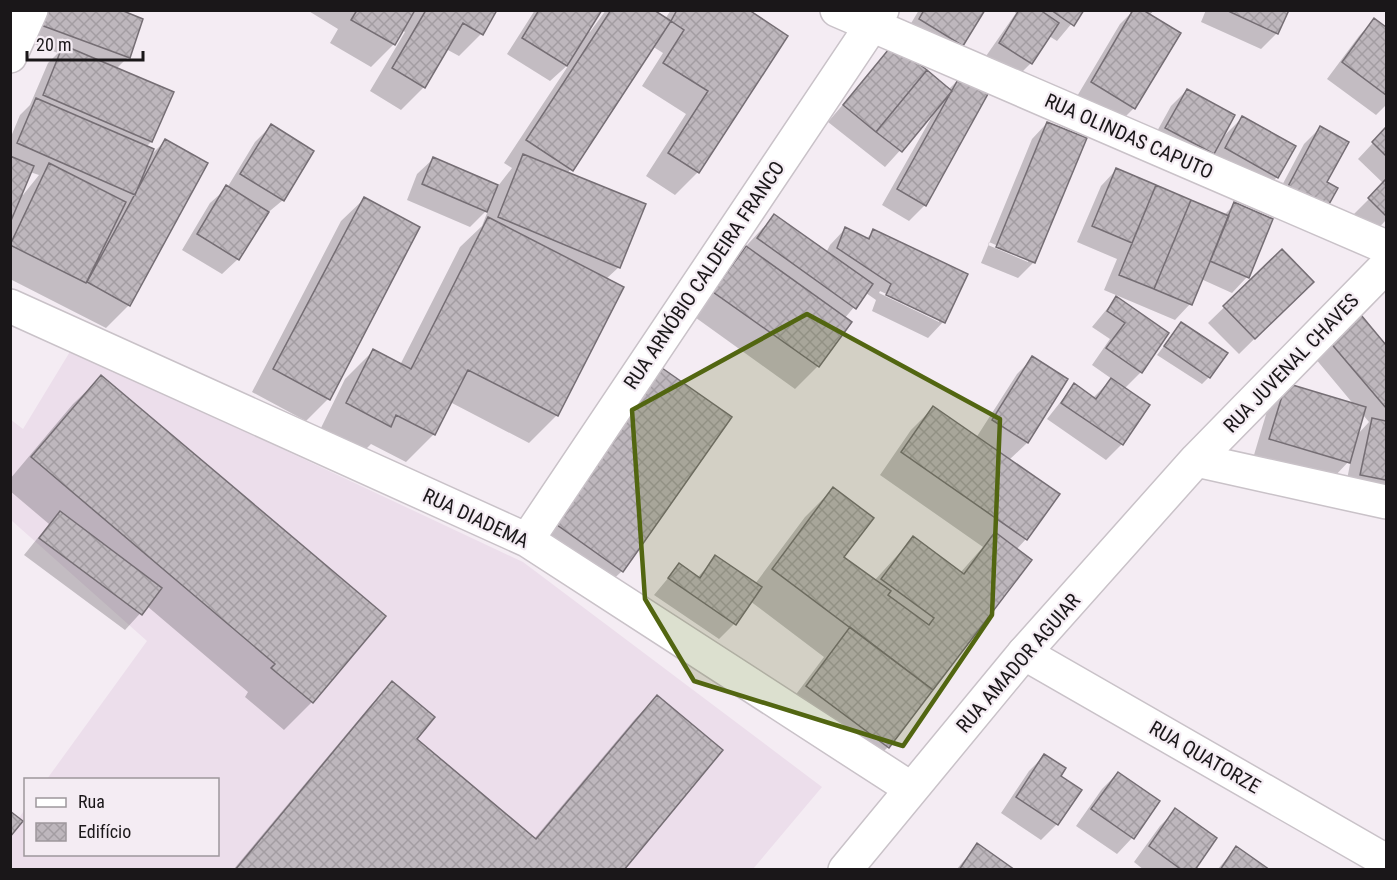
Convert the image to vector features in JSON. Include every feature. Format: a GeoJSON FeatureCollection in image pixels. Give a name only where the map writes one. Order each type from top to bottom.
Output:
{"type":"FeatureCollection","features":[{"type":"Feature","properties":{"kind":"street"},"geometry":{"type":"LineString","coordinates":[[10,56],[31,10]]}},
{"type":"Feature","properties":{"kind":"street","name":"RUA OLINDAS CAPUTO"},"geometry":{"type":"LineString","coordinates":[[837,10],[877,17],[1386,248]]}},
{"type":"Feature","properties":{"kind":"street","name":"RUA ARNÓBIO CALDEIRA FRANCO"},"geometry":{"type":"LineString","coordinates":[[527,540],[877,17]]}},
{"type":"Feature","properties":{"kind":"street","name":"RUA JUVENAL CHAVES"},"geometry":{"type":"LineString","coordinates":[[1196,460],[1386,266]]}},
{"type":"Feature","properties":{"kind":"street","name":"RUA DIADEMA"},"geometry":{"type":"LineString","coordinates":[[10,306],[527,540],[910,788]]}},
{"type":"Feature","properties":{"kind":"street"},"geometry":{"type":"LineString","coordinates":[[1196,460],[1386,502]]}},
{"type":"Feature","properties":{"kind":"street","name":"RUA AMADOR AGUIAR"},"geometry":{"type":"LineString","coordinates":[[845,870],[910,788],[1024,654],[1196,460]]}},
{"type":"Feature","properties":{"kind":"street","name":"RUA QUATORZE"},"geometry":{"type":"LineString","coordinates":[[1024,654],[1386,861]]}},
{"type":"Feature","properties":{"kind":"highlighted area"},"geometry":{"type":"Polygon","coordinates":[[[807,314],[1000,419],[992,615],[903,746],[694,681],[645,599],[632,410],[807,314]]]}},
{"type":"Feature","properties":{"kind":"shaded area"},"geometry":{"type":"Polygon","coordinates":[[[71,350],[523,562],[822,787],[753,869],[11,869],[11,830],[24,810],[24,856],[219,856],[219,778],[48,778],[147,641],[11,520],[10,419],[23,429],[71,350]]]}},
{"type":"Feature","properties":{"kind":"building"},"geometry":{"type":"Polygon","coordinates":[[[43,10],[121,10],[143,19],[130,58],[38,24],[43,10]]]}},
{"type":"Feature","properties":{"kind":"building"},"geometry":{"type":"Polygon","coordinates":[[[357,10],[415,10],[395,45],[351,20],[357,10]]]}},
{"type":"Feature","properties":{"kind":"building"},"geometry":{"type":"Polygon","coordinates":[[[426,10],[497,10],[483,35],[463,23],[425,88],[392,68],[426,10]]]}},
{"type":"Feature","properties":{"kind":"building"},"geometry":{"type":"Polygon","coordinates":[[[539,10],[602,10],[567,66],[522,38],[539,10]]]}},
{"type":"Feature","properties":{"kind":"building"},"geometry":{"type":"Polygon","coordinates":[[[611,10],[654,10],[671,21],[573,171],[526,140],[611,10]]]}},
{"type":"Feature","properties":{"kind":"building"},"geometry":{"type":"Polygon","coordinates":[[[677,10],[749,10],[788,36],[699,173],[668,153],[708,91],[663,63],[684,30],[671,21],[677,10]]]}},
{"type":"Feature","properties":{"kind":"building"},"geometry":{"type":"Polygon","coordinates":[[[924,10],[985,10],[963,46],[919,19],[924,10]]]}},
{"type":"Feature","properties":{"kind":"building"},"geometry":{"type":"Polygon","coordinates":[[[1019,10],[1040,10],[1059,23],[1032,64],[999,43],[1019,10]]]}},
{"type":"Feature","properties":{"kind":"building"},"geometry":{"type":"Polygon","coordinates":[[[1051,10],[1084,10],[1074,26],[1051,10]]]}},
{"type":"Feature","properties":{"kind":"building"},"geometry":{"type":"Polygon","coordinates":[[[1133,10],[1143,10],[1181,33],[1135,109],[1091,82],[1133,10]]]}},
{"type":"Feature","properties":{"kind":"building"},"geometry":{"type":"Polygon","coordinates":[[[1226,10],[1289,10],[1278,34],[1226,10]]]}},
{"type":"Feature","properties":{"kind":"building"},"geometry":{"type":"Polygon","coordinates":[[[1374,18],[1386,27],[1386,95],[1342,62],[1374,18]]]}},
{"type":"Feature","properties":{"kind":"building"},"geometry":{"type":"Polygon","coordinates":[[[893,44],[927,70],[876,132],[843,105],[893,44]]]}},
{"type":"Feature","properties":{"kind":"building"},"geometry":{"type":"Polygon","coordinates":[[[63,45],[174,92],[152,142],[43,95],[63,45]]]}},
{"type":"Feature","properties":{"kind":"building"},"geometry":{"type":"Polygon","coordinates":[[[927,70],[952,91],[902,152],[876,132],[927,70]]]}},
{"type":"Feature","properties":{"kind":"building"},"geometry":{"type":"Polygon","coordinates":[[[960,76],[989,92],[926,206],[897,189],[960,76]]]}},
{"type":"Feature","properties":{"kind":"building"},"geometry":{"type":"Polygon","coordinates":[[[1187,89],[1235,115],[1214,154],[1165,128],[1187,89]]]}},
{"type":"Feature","properties":{"kind":"building"},"geometry":{"type":"Polygon","coordinates":[[[36,98],[154,149],[135,195],[17,143],[36,98]]]}},
{"type":"Feature","properties":{"kind":"building"},"geometry":{"type":"Polygon","coordinates":[[[1242,116],[1296,146],[1278,178],[1225,148],[1242,116]]]}},
{"type":"Feature","properties":{"kind":"building"},"geometry":{"type":"Polygon","coordinates":[[[1047,122],[1087,138],[1035,263],[996,247],[1047,122]]]}},
{"type":"Feature","properties":{"kind":"building"},"geometry":{"type":"Polygon","coordinates":[[[271,124],[314,151],[284,201],[240,174],[271,124]]]}},
{"type":"Feature","properties":{"kind":"building"},"geometry":{"type":"Polygon","coordinates":[[[1320,126],[1349,142],[1327,182],[1338,188],[1323,215],[1284,194],[1320,126]]]}},
{"type":"Feature","properties":{"kind":"building"},"geometry":{"type":"Polygon","coordinates":[[[1386,127],[1386,156],[1372,142],[1386,127]]]}},
{"type":"Feature","properties":{"kind":"building"},"geometry":{"type":"Polygon","coordinates":[[[165,139],[208,163],[130,306],[87,282],[165,139]]]}},
{"type":"Feature","properties":{"kind":"building"},"geometry":{"type":"Polygon","coordinates":[[[523,154],[646,204],[620,268],[498,217],[523,154]]]}},
{"type":"Feature","properties":{"kind":"building"},"geometry":{"type":"Polygon","coordinates":[[[10,156],[34,166],[10,223],[10,156]]]}},
{"type":"Feature","properties":{"kind":"building"},"geometry":{"type":"Polygon","coordinates":[[[433,157],[498,185],[487,212],[422,184],[433,157]]]}},
{"type":"Feature","properties":{"kind":"building"},"geometry":{"type":"Polygon","coordinates":[[[49,163],[126,202],[86,283],[10,245],[49,163]]]}},
{"type":"Feature","properties":{"kind":"building"},"geometry":{"type":"Polygon","coordinates":[[[1116,168],[1156,185],[1132,243],[1092,226],[1116,168]]]}},
{"type":"Feature","properties":{"kind":"building"},"geometry":{"type":"Polygon","coordinates":[[[1386,179],[1386,216],[1368,198],[1386,179]]]}},
{"type":"Feature","properties":{"kind":"building"},"geometry":{"type":"Polygon","coordinates":[[[226,185],[269,212],[239,260],[197,234],[226,185]]]}},
{"type":"Feature","properties":{"kind":"building"},"geometry":{"type":"Polygon","coordinates":[[[1156,185],[1191,200],[1154,289],[1119,275],[1156,185]]]}},
{"type":"Feature","properties":{"kind":"building"},"geometry":{"type":"Polygon","coordinates":[[[364,197],[420,227],[330,400],[273,369],[364,197]]]}},
{"type":"Feature","properties":{"kind":"building"},"geometry":{"type":"Polygon","coordinates":[[[1191,200],[1229,216],[1192,305],[1154,289],[1191,200]]]}},
{"type":"Feature","properties":{"kind":"building"},"geometry":{"type":"Polygon","coordinates":[[[1234,202],[1273,219],[1249,278],[1210,261],[1234,202]]]}},
{"type":"Feature","properties":{"kind":"building"},"geometry":{"type":"Polygon","coordinates":[[[774,214],[873,284],[856,309],[757,238],[774,214]]]}},
{"type":"Feature","properties":{"kind":"building"},"geometry":{"type":"Polygon","coordinates":[[[488,217],[624,287],[558,416],[468,370],[435,435],[396,415],[391,427],[346,403],[373,349],[411,369],[488,217]]]}},
{"type":"Feature","properties":{"kind":"building"},"geometry":{"type":"Polygon","coordinates":[[[845,227],[869,239],[873,229],[968,274],[945,323],[886,295],[891,284],[837,248],[845,227]]]}},
{"type":"Feature","properties":{"kind":"building"},"geometry":{"type":"Polygon","coordinates":[[[746,246],[852,322],[819,367],[713,292],[746,246]]]}},
{"type":"Feature","properties":{"kind":"building"},"geometry":{"type":"Polygon","coordinates":[[[1282,249],[1314,282],[1255,339],[1223,306],[1282,249]]]}},
{"type":"Feature","properties":{"kind":"building"},"geometry":{"type":"Polygon","coordinates":[[[1116,296],[1169,333],[1142,373],[1106,348],[1125,323],[1107,311],[1116,296]]]}},
{"type":"Feature","properties":{"kind":"building"},"geometry":{"type":"Polygon","coordinates":[[[1361,315],[1386,345],[1386,408],[1329,341],[1361,315]]]}},
{"type":"Feature","properties":{"kind":"building"},"geometry":{"type":"Polygon","coordinates":[[[1181,322],[1228,353],[1210,378],[1164,346],[1181,322]]]}},
{"type":"Feature","properties":{"kind":"building"},"geometry":{"type":"Polygon","coordinates":[[[1032,356],[1068,379],[1028,443],[992,420],[1032,356]]]}},
{"type":"Feature","properties":{"kind":"building"},"geometry":{"type":"Polygon","coordinates":[[[662,368],[732,417],[623,572],[553,522],[662,368]]]}},
{"type":"Feature","properties":{"kind":"building"},"geometry":{"type":"Polygon","coordinates":[[[101,375],[386,616],[313,703],[271,668],[275,664],[31,457],[101,375]]]}},
{"type":"Feature","properties":{"kind":"building"},"geometry":{"type":"Polygon","coordinates":[[[1111,378],[1150,405],[1123,445],[1061,403],[1074,383],[1096,399],[1111,378]]]}},
{"type":"Feature","properties":{"kind":"building"},"geometry":{"type":"Polygon","coordinates":[[[1286,383],[1366,407],[1350,463],[1269,439],[1286,383]]]}},
{"type":"Feature","properties":{"kind":"building"},"geometry":{"type":"Polygon","coordinates":[[[933,406],[1060,494],[1027,540],[901,452],[933,406]]]}},
{"type":"Feature","properties":{"kind":"building"},"geometry":{"type":"Polygon","coordinates":[[[1372,418],[1386,421],[1386,480],[1360,475],[1372,418]]]}},
{"type":"Feature","properties":{"kind":"building"},"geometry":{"type":"Polygon","coordinates":[[[833,487],[874,518],[844,557],[891,591],[888,595],[929,625],[934,618],[881,579],[913,536],[964,574],[995,532],[1032,560],[933,690],[772,569],[833,487]]]}},
{"type":"Feature","properties":{"kind":"building"},"geometry":{"type":"Polygon","coordinates":[[[60,511],[162,588],[142,615],[39,538],[60,511]]]}},
{"type":"Feature","properties":{"kind":"building"},"geometry":{"type":"Polygon","coordinates":[[[715,555],[762,587],[736,625],[668,578],[679,563],[700,578],[715,555]]]}},
{"type":"Feature","properties":{"kind":"building"},"geometry":{"type":"Polygon","coordinates":[[[850,627],[933,690],[889,748],[806,686],[850,627]]]}},
{"type":"Feature","properties":{"kind":"building"},"geometry":{"type":"Polygon","coordinates":[[[392,681],[435,717],[417,739],[536,839],[657,695],[723,750],[624,870],[235,870],[392,681]]]}},
{"type":"Feature","properties":{"kind":"building"},"geometry":{"type":"Polygon","coordinates":[[[1044,754],[1066,768],[1061,776],[1082,790],[1058,825],[1016,797],[1044,754]]]}},
{"type":"Feature","properties":{"kind":"building"},"geometry":{"type":"Polygon","coordinates":[[[1118,772],[1160,801],[1134,839],[1091,809],[1118,772]]]}},
{"type":"Feature","properties":{"kind":"building"},"geometry":{"type":"Polygon","coordinates":[[[1175,808],[1217,838],[1195,870],[1182,870],[1149,846],[1175,808]]]}},
{"type":"Feature","properties":{"kind":"building"},"geometry":{"type":"Polygon","coordinates":[[[10,811],[23,821],[10,837],[10,811]]]}},
{"type":"Feature","properties":{"kind":"building"},"geometry":{"type":"Polygon","coordinates":[[[977,843],[1015,870],[959,870],[977,843]]]}},
{"type":"Feature","properties":{"kind":"building"},"geometry":{"type":"Polygon","coordinates":[[[1236,846],[1270,870],[1220,870],[1236,846]]]}}]}
